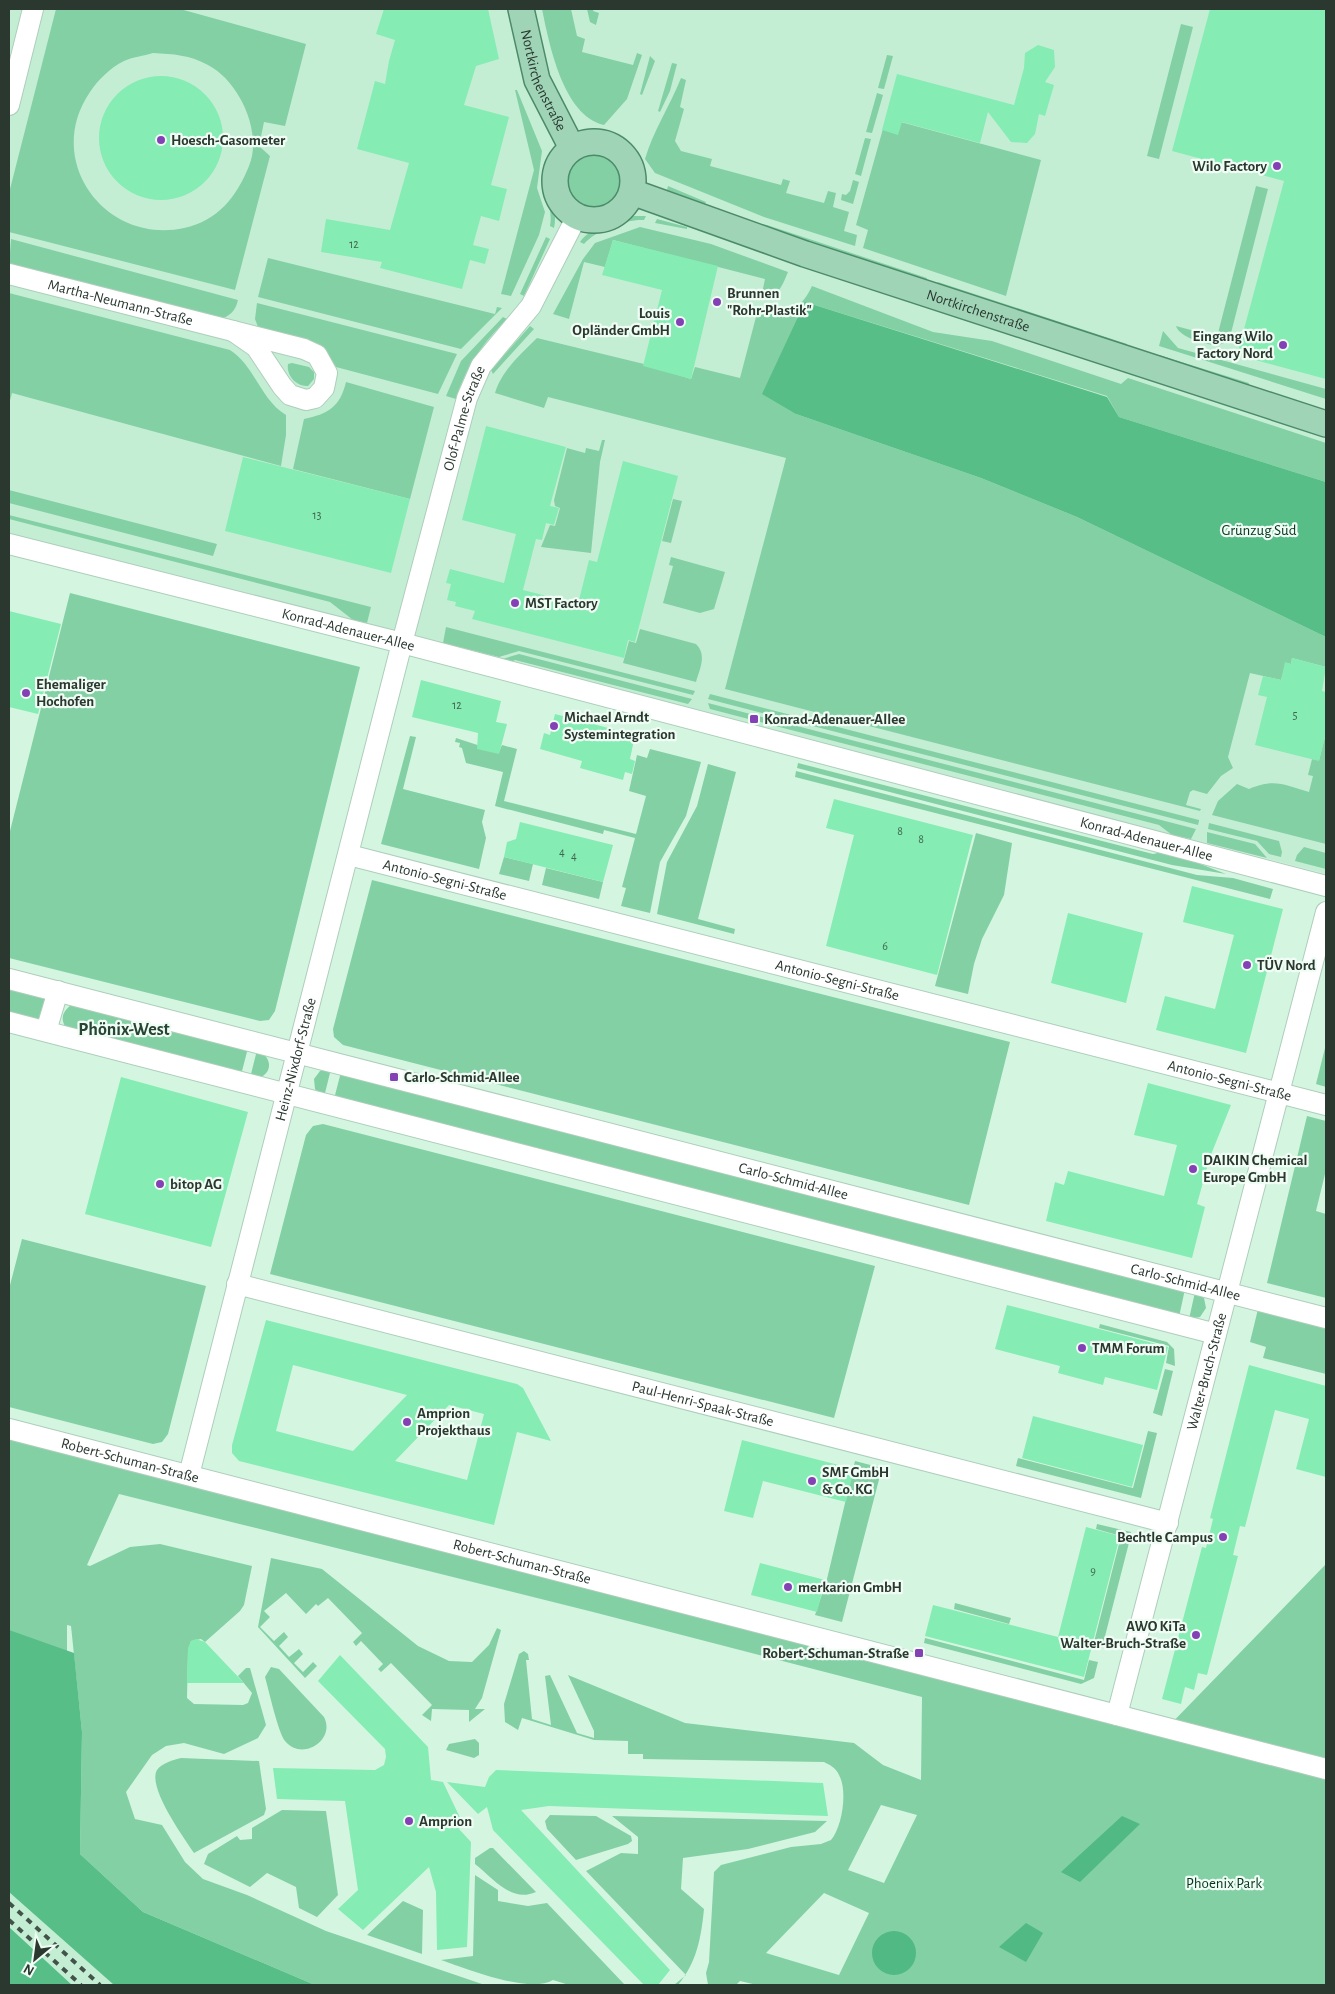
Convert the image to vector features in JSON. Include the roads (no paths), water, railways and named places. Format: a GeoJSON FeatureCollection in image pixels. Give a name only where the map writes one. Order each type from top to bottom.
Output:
{"type":"FeatureCollection","features":[{"type":"Feature","properties":{"kind":"main road","name":"Nortkirchenstraße"},"geometry":{"type":"LineString","coordinates":[[521,9],[537,80],[572,148]]}},
{"type":"Feature","properties":{"kind":"main road"},"geometry":{"type":"LineString","coordinates":[[594,141],[606,143],[626,157],[632,168],[634,180],[632,192],[627,202],[610,217],[599,220],[577,216],[560,200],[556,189],[557,166],[563,156],[572,148],[594,141]]}},
{"type":"Feature","properties":{"kind":"main road","name":"Nortkirchenstraße"},"geometry":{"type":"LineString","coordinates":[[632,192],[805,254],[1326,424]]}},
{"type":"Feature","properties":{"kind":"street"},"geometry":{"type":"LineString","coordinates":[[9,105],[34,9]]}},
{"type":"Feature","properties":{"kind":"street","name":"Olof-Palme-Straße"},"geometry":{"type":"LineString","coordinates":[[402,643],[472,382],[491,352],[531,306],[577,216]]}},
{"type":"Feature","properties":{"kind":"street","name":"Martha-Neumann-Straße"},"geometry":{"type":"LineString","coordinates":[[9,274],[233,331]]}},
{"type":"Feature","properties":{"kind":"street","name":"Konrad-Adenauer-Allee"},"geometry":{"type":"LineString","coordinates":[[9,544],[402,643],[1326,886]]}},
{"type":"Feature","properties":{"kind":"street","name":"Heinz-Nixdorf-Straße"},"geometry":{"type":"LineString","coordinates":[[189,1476],[402,643]]}},
{"type":"Feature","properties":{"kind":"street","name":"Antonio-Segni-Straße"},"geometry":{"type":"LineString","coordinates":[[349,855],[1326,1105]]}},
{"type":"Feature","properties":{"kind":"street","name":"Walter-Bruch-Straße"},"geometry":{"type":"LineString","coordinates":[[1117,1715],[1326,912]]}},
{"type":"Feature","properties":{"kind":"street","name":"Carlo-Schmid-Allee"},"geometry":{"type":"LineString","coordinates":[[9,979],[1326,1318]]}},
{"type":"Feature","properties":{"kind":"street"},"geometry":{"type":"LineString","coordinates":[[46,1031],[58,991]]}},
{"type":"Feature","properties":{"kind":"street"},"geometry":{"type":"LineString","coordinates":[[9,1022],[1216,1334]]}},
{"type":"Feature","properties":{"kind":"street","name":"Paul-Henri-Spaak-Straße"},"geometry":{"type":"LineString","coordinates":[[237,1284],[1168,1524]]}},
{"type":"Feature","properties":{"kind":"street","name":"Robert-Schuman-Straße"},"geometry":{"type":"LineString","coordinates":[[9,1429],[1326,1769]]}},
{"type":"Feature","properties":{"kind":"railway"},"geometry":{"type":"LineString","coordinates":[[9,1903],[100,1985]]}},
{"type":"Feature","properties":{"kind":"railway"},"geometry":{"type":"LineString","coordinates":[[9,1920],[81,1985]]}},
{"type":"Feature","properties":{"kind":"place","name":"Hoesch-Gasometer"},"geometry":{"type":"Point","coordinates":[161,140]}},
{"type":"Feature","properties":{"kind":"place","name":"Wilo Factory"},"geometry":{"type":"Point","coordinates":[1277,166]}},
{"type":"Feature","properties":{"kind":"place","name":"Brunnen \"Rohr-Plastik\""},"geometry":{"type":"Point","coordinates":[717,302]}},
{"type":"Feature","properties":{"kind":"place","name":"Louis Opländer GmbH"},"geometry":{"type":"Point","coordinates":[680,322]}},
{"type":"Feature","properties":{"kind":"place","name":"Eingang Wilo Factory Nord"},"geometry":{"type":"Point","coordinates":[1283,345]}},
{"type":"Feature","properties":{"kind":"place","name":"MST Factory"},"geometry":{"type":"Point","coordinates":[515,603]}},
{"type":"Feature","properties":{"kind":"place","name":"Ehemaliger Hochofen"},"geometry":{"type":"Point","coordinates":[26,693]}},
{"type":"Feature","properties":{"kind":"place","name":"Konrad-Adenauer-Allee"},"geometry":{"type":"Point","coordinates":[754,719]}},
{"type":"Feature","properties":{"kind":"place","name":"Michael Arndt Systemintegration"},"geometry":{"type":"Point","coordinates":[554,726]}},
{"type":"Feature","properties":{"kind":"place","name":"TÜV Nord"},"geometry":{"type":"Point","coordinates":[1247,965]}},
{"type":"Feature","properties":{"kind":"place","name":"Carlo-Schmid-Allee"},"geometry":{"type":"Point","coordinates":[394,1077]}},
{"type":"Feature","properties":{"kind":"place","name":"DAIKIN Chemical Europe GmbH"},"geometry":{"type":"Point","coordinates":[1193,1169]}},
{"type":"Feature","properties":{"kind":"place","name":"bitop AG"},"geometry":{"type":"Point","coordinates":[160,1184]}},
{"type":"Feature","properties":{"kind":"place","name":"TMM Forum"},"geometry":{"type":"Point","coordinates":[1082,1348]}},
{"type":"Feature","properties":{"kind":"place","name":"Amprion Projekthaus"},"geometry":{"type":"Point","coordinates":[407,1422]}},
{"type":"Feature","properties":{"kind":"place","name":"SMF GmbH & Co. KG"},"geometry":{"type":"Point","coordinates":[812,1481]}},
{"type":"Feature","properties":{"kind":"place","name":"Bechtle Campus"},"geometry":{"type":"Point","coordinates":[1223,1537]}},
{"type":"Feature","properties":{"kind":"place","name":"merkarion GmbH"},"geometry":{"type":"Point","coordinates":[788,1587]}},
{"type":"Feature","properties":{"kind":"place","name":"AWO KiTa Walter-Bruch-Straße"},"geometry":{"type":"Point","coordinates":[1196,1635]}},
{"type":"Feature","properties":{"kind":"place","name":"Robert-Schuman-Straße"},"geometry":{"type":"Point","coordinates":[919,1653]}},
{"type":"Feature","properties":{"kind":"place","name":"Amprion"},"geometry":{"type":"Point","coordinates":[409,1821]}},
{"type":"Feature","properties":{"kind":"district","name":"Phönix-West"},"geometry":{"type":"Point","coordinates":[124,1029]}},
{"type":"Feature","properties":{"kind":"park label","name":"Grünzug Süd"},"geometry":{"type":"Point","coordinates":[1259,530]}},
{"type":"Feature","properties":{"kind":"park label","name":"Phoenix Park"},"geometry":{"type":"Point","coordinates":[1224,1883]}}]}
